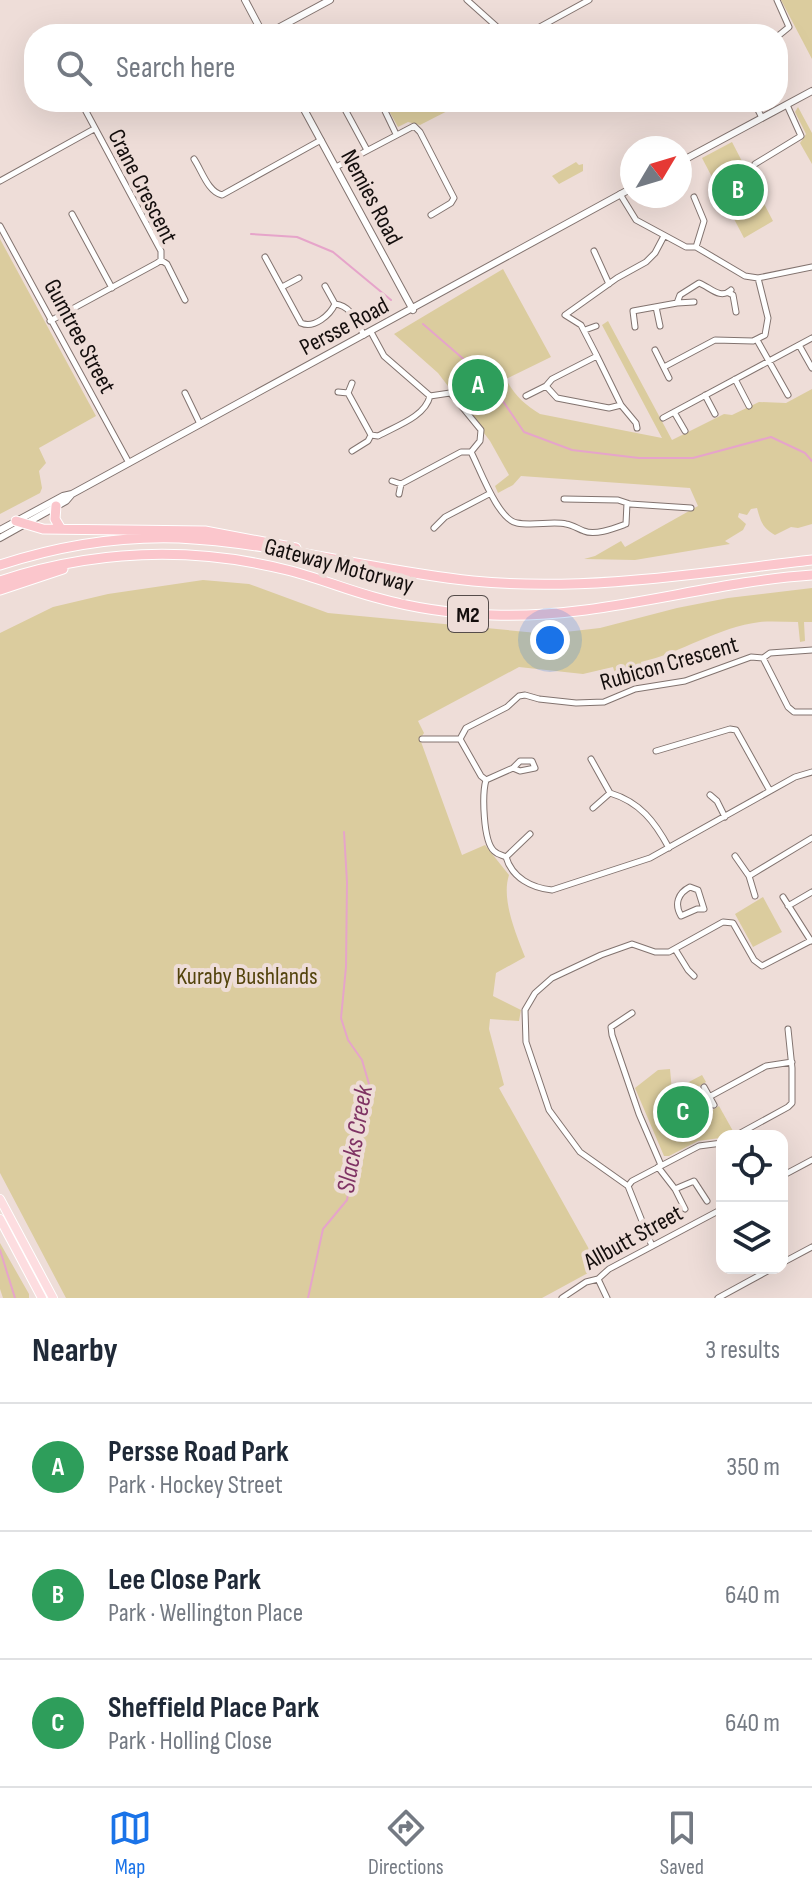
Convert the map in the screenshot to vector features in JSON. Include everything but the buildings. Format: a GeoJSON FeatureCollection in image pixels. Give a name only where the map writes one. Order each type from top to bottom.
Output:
{"type":"FeatureCollection","features":[{"type":"Feature","properties":{"kind":"highway"},"geometry":{"type":"LineString","coordinates":[[56,506],[55,519],[61,529]]}},
{"type":"Feature","properties":{"kind":"highway"},"geometry":{"type":"LineString","coordinates":[[16,521],[39,528],[205,531],[348,558],[365,564]]}},
{"type":"Feature","properties":{"kind":"highway","name":"Gateway Motorway"},"geometry":{"type":"LineString","coordinates":[[0,565],[81,545],[157,538],[216,541],[474,581],[525,583],[628,581],[812,560]]}},
{"type":"Feature","properties":{"kind":"highway","name":"Gateway Motorway"},"geometry":{"type":"LineString","coordinates":[[0,581],[46,567],[96,558],[169,554],[243,560],[393,602],[492,615],[570,612],[812,575]]}},
{"type":"Feature","properties":{"kind":"highway"},"geometry":{"type":"LineString","coordinates":[[0,590],[96,558]]}},
{"type":"Feature","properties":{"kind":"main road"},"geometry":{"type":"LineString","coordinates":[[0,1199],[53,1298]]}},
{"type":"Feature","properties":{"kind":"main road"},"geometry":{"type":"LineString","coordinates":[[0,1219],[42,1298]]}},
{"type":"Feature","properties":{"kind":"street"},"geometry":{"type":"LineString","coordinates":[[245,0],[259,24]]}},
{"type":"Feature","properties":{"kind":"street"},"geometry":{"type":"LineString","coordinates":[[284,24],[330,0]]}},
{"type":"Feature","properties":{"kind":"street"},"geometry":{"type":"LineString","coordinates":[[545,24],[589,0]]}},
{"type":"Feature","properties":{"kind":"street"},"geometry":{"type":"LineString","coordinates":[[777,0],[788,24]]}},
{"type":"Feature","properties":{"kind":"street"},"geometry":{"type":"LineString","coordinates":[[471,1],[495,24]]}},
{"type":"Feature","properties":{"kind":"street"},"geometry":{"type":"LineString","coordinates":[[788,104],[812,91]]}},
{"type":"Feature","properties":{"kind":"street"},"geometry":{"type":"LineString","coordinates":[[755,164],[801,136],[788,107]]}},
{"type":"Feature","properties":{"kind":"street","name":"Crane Crescent"},"geometry":{"type":"LineString","coordinates":[[50,321],[161,260],[161,251],[86,112]]}},
{"type":"Feature","properties":{"kind":"street","name":"Nemies Road"},"geometry":{"type":"LineString","coordinates":[[306,112],[413,310]]}},
{"type":"Feature","properties":{"kind":"street"},"geometry":{"type":"LineString","coordinates":[[346,112],[367,150]]}},
{"type":"Feature","properties":{"kind":"street"},"geometry":{"type":"LineString","coordinates":[[385,112],[396,134]]}},
{"type":"Feature","properties":{"kind":"street"},"geometry":{"type":"LineString","coordinates":[[759,112],[762,118]]}},
{"type":"Feature","properties":{"kind":"street"},"geometry":{"type":"LineString","coordinates":[[692,156],[774,112]]}},
{"type":"Feature","properties":{"kind":"street"},"geometry":{"type":"LineString","coordinates":[[336,167],[411,126],[416,128],[453,193],[454,201],[431,215]]}},
{"type":"Feature","properties":{"kind":"street"},"geometry":{"type":"LineString","coordinates":[[0,181],[94,129]]}},
{"type":"Feature","properties":{"kind":"street"},"geometry":{"type":"LineString","coordinates":[[194,159],[212,190],[222,195],[321,140]]}},
{"type":"Feature","properties":{"kind":"street","name":"Persse Road"},"geometry":{"type":"LineString","coordinates":[[0,538],[72,494],[620,194]]}},
{"type":"Feature","properties":{"kind":"street"},"geometry":{"type":"LineString","coordinates":[[694,197],[704,221],[696,247]]}},
{"type":"Feature","properties":{"kind":"street"},"geometry":{"type":"LineString","coordinates":[[629,208],[636,220],[686,247],[696,247],[733,270],[758,278],[812,267]]}},
{"type":"Feature","properties":{"kind":"street"},"geometry":{"type":"LineString","coordinates":[[72,214],[112,288]]}},
{"type":"Feature","properties":{"kind":"street","name":"Gumtree Street"},"geometry":{"type":"LineString","coordinates":[[0,226],[129,463]]}},
{"type":"Feature","properties":{"kind":"street"},"geometry":{"type":"LineString","coordinates":[[637,428],[621,405],[585,330],[565,315],[646,262],[664,236]]}},
{"type":"Feature","properties":{"kind":"street"},"geometry":{"type":"LineString","coordinates":[[594,251],[609,284]]}},
{"type":"Feature","properties":{"kind":"street"},"geometry":{"type":"LineString","coordinates":[[265,257],[301,323],[313,325],[332,311],[335,304]]}},
{"type":"Feature","properties":{"kind":"street"},"geometry":{"type":"LineString","coordinates":[[161,260],[167,264],[185,300]]}},
{"type":"Feature","properties":{"kind":"street"},"geometry":{"type":"LineString","coordinates":[[282,287],[299,278]]}},
{"type":"Feature","properties":{"kind":"street"},"geometry":{"type":"LineString","coordinates":[[664,367],[715,340],[757,340],[765,335],[768,318],[758,278]]}},
{"type":"Feature","properties":{"kind":"street"},"geometry":{"type":"LineString","coordinates":[[677,303],[680,295],[699,283],[719,294],[730,291],[736,312]]}},
{"type":"Feature","properties":{"kind":"street"},"geometry":{"type":"LineString","coordinates":[[325,286],[335,304],[349,309],[384,356],[430,396],[450,393],[481,430],[480,441],[471,452]]}},
{"type":"Feature","properties":{"kind":"street"},"geometry":{"type":"LineString","coordinates":[[635,327],[633,311],[694,302]]}},
{"type":"Feature","properties":{"kind":"street"},"geometry":{"type":"LineString","coordinates":[[656,307],[660,326]]}},
{"type":"Feature","properties":{"kind":"street"},"geometry":{"type":"LineString","coordinates":[[585,330],[596,326]]}},
{"type":"Feature","properties":{"kind":"street"},"geometry":{"type":"LineString","coordinates":[[663,418],[812,338]]}},
{"type":"Feature","properties":{"kind":"street"},"geometry":{"type":"LineString","coordinates":[[757,340],[788,395]]}},
{"type":"Feature","properties":{"kind":"street"},"geometry":{"type":"LineString","coordinates":[[799,345],[812,368]]}},
{"type":"Feature","properties":{"kind":"street"},"geometry":{"type":"LineString","coordinates":[[655,350],[669,378]]}},
{"type":"Feature","properties":{"kind":"street"},"geometry":{"type":"LineString","coordinates":[[526,396],[597,356]]}},
{"type":"Feature","properties":{"kind":"street"},"geometry":{"type":"LineString","coordinates":[[735,379],[749,406]]}},
{"type":"Feature","properties":{"kind":"street"},"geometry":{"type":"LineString","coordinates":[[348,393],[352,383]]}},
{"type":"Feature","properties":{"kind":"street"},"geometry":{"type":"LineString","coordinates":[[546,386],[557,398],[609,408],[621,405]]}},
{"type":"Feature","properties":{"kind":"street"},"geometry":{"type":"LineString","coordinates":[[338,392],[348,393]]}},
{"type":"Feature","properties":{"kind":"street"},"geometry":{"type":"LineString","coordinates":[[185,393],[200,425]]}},
{"type":"Feature","properties":{"kind":"street"},"geometry":{"type":"LineString","coordinates":[[348,393],[371,435]]}},
{"type":"Feature","properties":{"kind":"street"},"geometry":{"type":"LineString","coordinates":[[705,395],[715,414]]}},
{"type":"Feature","properties":{"kind":"street"},"geometry":{"type":"LineString","coordinates":[[371,435],[378,436],[420,413],[430,396]]}},
{"type":"Feature","properties":{"kind":"street"},"geometry":{"type":"LineString","coordinates":[[674,412],[685,431]]}},
{"type":"Feature","properties":{"kind":"street"},"geometry":{"type":"LineString","coordinates":[[352,451],[368,441],[371,435]]}},
{"type":"Feature","properties":{"kind":"street"},"geometry":{"type":"LineString","coordinates":[[392,481],[401,484],[461,452],[471,452]]}},
{"type":"Feature","properties":{"kind":"street"},"geometry":{"type":"LineString","coordinates":[[471,452],[487,481],[489,494],[506,519],[512,522],[540,525],[563,523],[590,533],[623,526],[627,521],[627,503]]}},
{"type":"Feature","properties":{"kind":"street"},"geometry":{"type":"LineString","coordinates":[[399,494],[401,484]]}},
{"type":"Feature","properties":{"kind":"street","name":"Persse Road"},"geometry":{"type":"LineString","coordinates":[[0,530],[72,494]]}},
{"type":"Feature","properties":{"kind":"street"},"geometry":{"type":"LineString","coordinates":[[434,528],[445,517],[489,494]]}},
{"type":"Feature","properties":{"kind":"street"},"geometry":{"type":"LineString","coordinates":[[564,499],[618,500],[691,508]]}},
{"type":"Feature","properties":{"kind":"street","name":"Rubicon Crescent"},"geometry":{"type":"LineString","coordinates":[[460,739],[466,728],[507,707],[519,696],[576,703],[604,702],[635,689],[685,681],[751,657],[812,650]]}},
{"type":"Feature","properties":{"kind":"street"},"geometry":{"type":"LineString","coordinates":[[763,658],[788,707],[794,712],[812,712]]}},
{"type":"Feature","properties":{"kind":"street"},"geometry":{"type":"LineString","coordinates":[[656,751],[730,729],[736,730],[770,791]]}},
{"type":"Feature","properties":{"kind":"street"},"geometry":{"type":"LineString","coordinates":[[422,739],[460,739],[486,780]]}},
{"type":"Feature","properties":{"kind":"street"},"geometry":{"type":"LineString","coordinates":[[591,759],[610,793],[619,795],[650,815],[669,848]]}},
{"type":"Feature","properties":{"kind":"street"},"geometry":{"type":"LineString","coordinates":[[486,780],[513,768]]}},
{"type":"Feature","properties":{"kind":"street"},"geometry":{"type":"LineString","coordinates":[[486,780],[484,791],[489,843],[495,852],[506,857],[510,868],[526,883],[535,888],[552,890],[642,862],[795,777],[812,772]]}},
{"type":"Feature","properties":{"kind":"street"},"geometry":{"type":"LineString","coordinates":[[593,808],[610,793]]}},
{"type":"Feature","properties":{"kind":"street"},"geometry":{"type":"LineString","coordinates":[[710,795],[717,801],[725,817]]}},
{"type":"Feature","properties":{"kind":"street"},"geometry":{"type":"LineString","coordinates":[[506,857],[530,834]]}},
{"type":"Feature","properties":{"kind":"street"},"geometry":{"type":"LineString","coordinates":[[749,876],[812,838]]}},
{"type":"Feature","properties":{"kind":"street"},"geometry":{"type":"LineString","coordinates":[[735,856],[749,876],[755,896]]}},
{"type":"Feature","properties":{"kind":"street"},"geometry":{"type":"LineString","coordinates":[[693,887],[698,890],[704,909],[697,909],[681,916],[679,894],[693,887]]}},
{"type":"Feature","properties":{"kind":"street"},"geometry":{"type":"LineString","coordinates":[[788,906],[812,892]]}},
{"type":"Feature","properties":{"kind":"street"},"geometry":{"type":"LineString","coordinates":[[652,1246],[628,1186],[580,1152],[549,1110],[526,1042],[525,1010],[535,993],[552,978],[612,950],[632,944],[662,953],[728,922],[733,923],[754,960],[762,966],[811,940],[783,897]]}},
{"type":"Feature","properties":{"kind":"street"},"geometry":{"type":"LineString","coordinates":[[675,949],[694,976]]}},
{"type":"Feature","properties":{"kind":"street"},"geometry":{"type":"LineString","coordinates":[[632,1013],[611,1027],[612,1035],[660,1166],[685,1209]]}},
{"type":"Feature","properties":{"kind":"street"},"geometry":{"type":"LineString","coordinates":[[745,1130],[792,1103],[788,1029]]}},
{"type":"Feature","properties":{"kind":"street"},"geometry":{"type":"LineString","coordinates":[[709,1097],[766,1066],[792,1062]]}},
{"type":"Feature","properties":{"kind":"street"},"geometry":{"type":"LineString","coordinates":[[704,1087],[714,1105]]}},
{"type":"Feature","properties":{"kind":"street"},"geometry":{"type":"LineString","coordinates":[[628,1186],[699,1146],[716,1144]]}},
{"type":"Feature","properties":{"kind":"street"},"geometry":{"type":"LineString","coordinates":[[788,1173],[812,1160]]}},
{"type":"Feature","properties":{"kind":"street"},"geometry":{"type":"LineString","coordinates":[[675,1189],[694,1181],[707,1201]]}},
{"type":"Feature","properties":{"kind":"street","name":"Allbutt Street"},"geometry":{"type":"LineString","coordinates":[[562,1298],[586,1282],[598,1279],[609,1269],[716,1212]]}},
{"type":"Feature","properties":{"kind":"street"},"geometry":{"type":"LineString","coordinates":[[788,1260],[812,1247]]}},
{"type":"Feature","properties":{"kind":"street"},"geometry":{"type":"LineString","coordinates":[[718,1298],[762,1274]]}},
{"type":"Feature","properties":{"kind":"street"},"geometry":{"type":"LineString","coordinates":[[598,1279],[607,1298]]}},
{"type":"Feature","properties":{"kind":"green space"},"geometry":{"type":"Polygon","coordinates":[[[781,0],[812,0],[812,59],[781,0]]]}},
{"type":"Feature","properties":{"kind":"green space"},"geometry":{"type":"Polygon","coordinates":[[[798,107],[812,133],[812,164],[800,143],[806,134],[795,112],[798,107]]]}},
{"type":"Feature","properties":{"kind":"green space"},"geometry":{"type":"Polygon","coordinates":[[[390,112],[445,112],[420,125],[408,122],[398,127],[390,112]]]}},
{"type":"Feature","properties":{"kind":"green space"},"geometry":{"type":"Polygon","coordinates":[[[732,142],[773,221],[744,238],[702,158],[732,142]]]}},
{"type":"Feature","properties":{"kind":"green space"},"geometry":{"type":"Polygon","coordinates":[[[576,162],[583,164],[583,171],[559,184],[552,176],[576,162]]]}},
{"type":"Feature","properties":{"kind":"green space"},"geometry":{"type":"Polygon","coordinates":[[[0,239],[96,416],[39,448],[46,463],[39,471],[40,493],[0,514],[0,239]]]}},
{"type":"Feature","properties":{"kind":"green space"},"geometry":{"type":"Polygon","coordinates":[[[503,269],[551,357],[506,379],[520,399],[540,414],[662,438],[602,325],[608,321],[672,440],[724,414],[732,415],[759,402],[786,403],[812,389],[812,524],[791,527],[775,535],[763,524],[757,508],[751,509],[747,515],[739,513],[738,517],[746,524],[743,530],[725,541],[730,544],[635,560],[584,559],[621,541],[625,547],[698,506],[690,488],[521,476],[513,485],[498,493],[495,486],[509,475],[490,441],[438,373],[394,334],[503,269]]]}},
{"type":"Feature","properties":{"kind":"green space","name":"Kuraby Bushlands"},"geometry":{"type":"Polygon","coordinates":[[[203,580],[249,584],[328,613],[548,634],[600,628],[728,598],[812,588],[812,622],[804,622],[805,641],[800,642],[798,622],[744,625],[641,662],[643,680],[619,687],[613,667],[583,674],[519,667],[418,721],[424,733],[420,739],[462,855],[485,845],[509,875],[508,905],[525,957],[496,973],[493,996],[521,1010],[519,1021],[490,1019],[489,1029],[504,1085],[499,1088],[599,1267],[542,1298],[66,1298],[0,1173],[0,633],[53,607],[108,594],[203,580]]]}},
{"type":"Feature","properties":{"kind":"green space"},"geometry":{"type":"Polygon","coordinates":[[[763,897],[782,932],[753,947],[735,914],[763,897]]]}},
{"type":"Feature","properties":{"kind":"green space"},"geometry":{"type":"Polygon","coordinates":[[[670,1069],[672,1091],[702,1075],[706,1082],[698,1087],[711,1111],[719,1106],[732,1130],[716,1130],[716,1139],[698,1141],[664,1156],[635,1088],[658,1070],[670,1069]]]}},
{"type":"Feature","properties":{"kind":"green space"},"geometry":{"type":"Polygon","coordinates":[[[0,1243],[29,1298],[3,1298],[0,1289],[0,1243]]]}},
{"type":"Feature","properties":{"kind":"waterway"},"geometry":{"type":"LineString","coordinates":[[251,234],[297,237],[333,252],[391,300]]}},
{"type":"Feature","properties":{"kind":"waterway"},"geometry":{"type":"LineString","coordinates":[[423,324],[490,382],[524,432],[572,450],[639,458],[693,458],[771,437],[805,453],[812,461]]}},
{"type":"Feature","properties":{"kind":"waterway","name":"Slacks Creek"},"geometry":{"type":"LineString","coordinates":[[308,1298],[323,1229],[347,1200],[369,1084],[362,1060],[348,1040],[341,1018],[346,967],[344,832]]}},
{"type":"Feature","properties":{"kind":"waterway","name":"Slacks Creek"},"geometry":{"type":"LineString","coordinates":[[0,1250],[15,1298]]}},
{"type":"Feature","properties":{"kind":"place","name":"Lee Close Park"},"geometry":{"type":"Point","coordinates":[738,190]}},
{"type":"Feature","properties":{"kind":"place","name":"Persse Road Park"},"geometry":{"type":"Point","coordinates":[478,385]}},
{"type":"Feature","properties":{"kind":"place","name":"Sheffield Place Park"},"geometry":{"type":"Point","coordinates":[683,1112]}}]}
